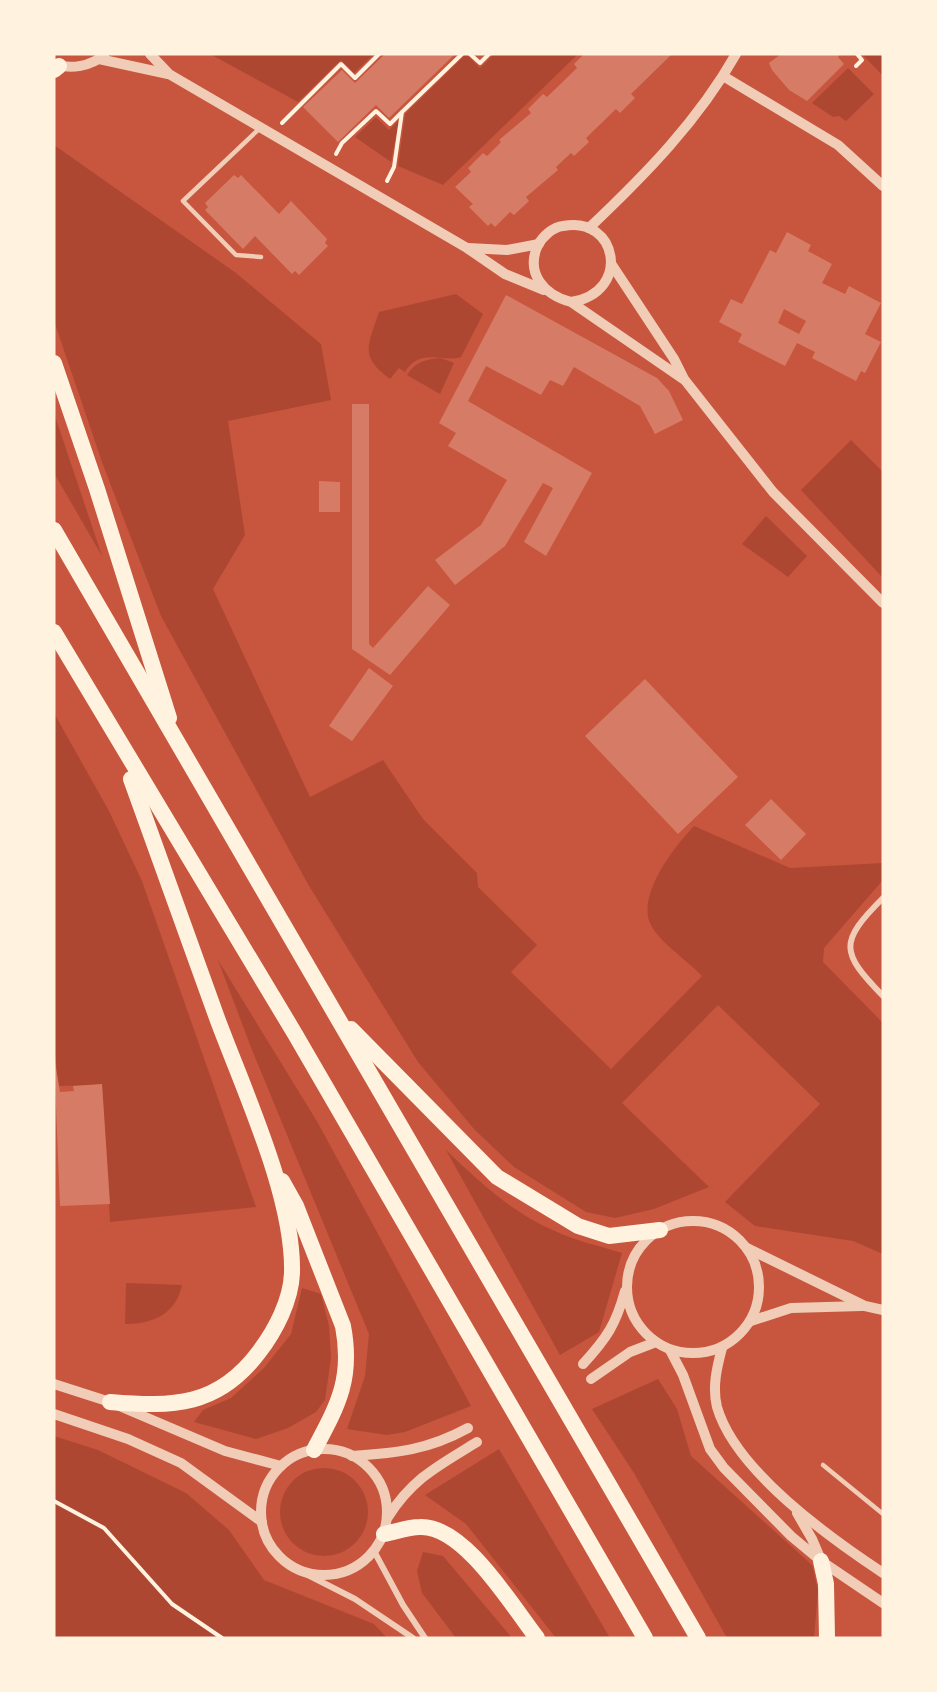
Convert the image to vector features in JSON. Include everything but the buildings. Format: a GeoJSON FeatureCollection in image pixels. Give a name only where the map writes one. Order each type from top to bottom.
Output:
{"type":"FeatureCollection","features":[{"type":"Feature","properties":{"kind":"highway"},"geometry":{"type":"LineString","coordinates":[[54,363],[98,489],[178,747]]}},
{"type":"Feature","properties":{"kind":"highway"},"geometry":{"type":"LineString","coordinates":[[54,530],[178,747],[591,1451],[698,1638]]}},
{"type":"Feature","properties":{"kind":"highway"},"geometry":{"type":"LineString","coordinates":[[54,632],[119,745],[295,1034],[645,1638]]}},
{"type":"Feature","properties":{"kind":"highway"},"geometry":{"type":"LineString","coordinates":[[110,1402],[162,1404],[208,1396],[233,1382],[274,1332],[292,1276],[290,1231],[268,1153],[119,745]]}},
{"type":"Feature","properties":{"kind":"highway"},"geometry":{"type":"LineString","coordinates":[[333,1011],[497,1177],[578,1226],[609,1236],[660,1230]]}},
{"type":"Feature","properties":{"kind":"highway"},"geometry":{"type":"LineString","coordinates":[[268,1153],[296,1206],[344,1326],[347,1347],[340,1402],[314,1450]]}},
{"type":"Feature","properties":{"kind":"highway"},"geometry":{"type":"LineString","coordinates":[[384,1534],[421,1526],[455,1539],[480,1565],[537,1638]]}},
{"type":"Feature","properties":{"kind":"highway"},"geometry":{"type":"LineString","coordinates":[[821,1562],[826,1584],[827,1638]]}},
{"type":"Feature","properties":{"kind":"street"},"geometry":{"type":"LineString","coordinates":[[150,54],[168,74]]}},
{"type":"Feature","properties":{"kind":"street"},"geometry":{"type":"LineString","coordinates":[[589,228],[648,171],[682,132],[723,76],[736,54]]}},
{"type":"Feature","properties":{"kind":"street"},"geometry":{"type":"LineString","coordinates":[[56,67],[73,67],[102,56],[168,74],[467,248],[505,274],[544,290],[556,298],[571,302],[684,379]]}},
{"type":"Feature","properties":{"kind":"street"},"geometry":{"type":"LineString","coordinates":[[723,76],[838,145],[883,186]]}},
{"type":"Feature","properties":{"kind":"street"},"geometry":{"type":"LineString","coordinates":[[544,290],[536,276],[534,261],[539,244],[546,234],[559,226],[574,224],[589,228],[605,243],[612,265],[674,359],[684,379],[773,492],[883,603]]}},
{"type":"Feature","properties":{"kind":"street"},"geometry":{"type":"LineString","coordinates":[[467,248],[507,250],[539,244]]}},
{"type":"Feature","properties":{"kind":"street"},"geometry":{"type":"LineString","coordinates":[[571,302],[586,300],[599,292],[608,280],[612,265]]}},
{"type":"Feature","properties":{"kind":"street"},"geometry":{"type":"LineString","coordinates":[[883,898],[861,920],[853,932],[850,943],[854,963],[883,996]]}},
{"type":"Feature","properties":{"kind":"street"},"geometry":{"type":"LineString","coordinates":[[583,1364],[607,1338],[616,1322],[631,1263],[643,1244],[660,1230],[678,1222],[697,1221],[716,1225],[733,1234],[756,1264],[760,1284],[758,1303],[751,1321],[738,1337],[722,1348],[705,1353],[687,1354],[670,1350],[656,1342],[640,1327],[630,1307],[627,1285]]}},
{"type":"Feature","properties":{"kind":"street"},"geometry":{"type":"LineString","coordinates":[[746,1248],[865,1306],[883,1310]]}},
{"type":"Feature","properties":{"kind":"street"},"geometry":{"type":"LineString","coordinates":[[751,1321],[791,1308],[865,1306]]}},
{"type":"Feature","properties":{"kind":"street"},"geometry":{"type":"LineString","coordinates":[[591,1379],[630,1353],[656,1342]]}},
{"type":"Feature","properties":{"kind":"street"},"geometry":{"type":"LineString","coordinates":[[722,1348],[715,1388],[717,1406],[725,1425],[746,1456],[793,1508],[812,1539],[821,1562]]}},
{"type":"Feature","properties":{"kind":"street"},"geometry":{"type":"LineString","coordinates":[[670,1350],[683,1375],[710,1449],[724,1468],[821,1562],[883,1603]]}},
{"type":"Feature","properties":{"kind":"street"},"geometry":{"type":"LineString","coordinates":[[54,1384],[110,1402],[225,1451],[281,1466]]}},
{"type":"Feature","properties":{"kind":"street"},"geometry":{"type":"LineString","coordinates":[[54,1414],[128,1438],[181,1463],[262,1522]]}},
{"type":"Feature","properties":{"kind":"street"},"geometry":{"type":"LineString","coordinates":[[352,1456],[415,1450],[441,1443],[468,1428]]}},
{"type":"Feature","properties":{"kind":"street"},"geometry":{"type":"LineString","coordinates":[[387,1517],[404,1492],[424,1474],[477,1442]]}},
{"type":"Feature","properties":{"kind":"street"},"geometry":{"type":"LineString","coordinates":[[300,1571],[321,1576],[342,1573],[361,1564],[374,1551],[384,1534],[387,1517],[386,1500],[379,1482],[368,1467],[352,1456],[333,1450],[314,1450],[296,1455],[281,1466],[268,1482],[262,1502],[262,1522],[268,1543],[282,1559],[300,1571],[355,1599],[413,1638]]}},
{"type":"Feature","properties":{"kind":"street"},"geometry":{"type":"LineString","coordinates":[[793,1508],[882,1569]]}},
{"type":"Feature","properties":{"kind":"street"},"geometry":{"type":"LineString","coordinates":[[374,1551],[403,1605],[425,1638]]}},
{"type":"Feature","properties":{"kind":"lane"},"geometry":{"type":"LineString","coordinates":[[260,128],[183,201],[236,255],[261,257]]}},
{"type":"Feature","properties":{"kind":"lane"},"geometry":{"type":"LineString","coordinates":[[823,1465],[883,1514]]}},
{"type":"Feature","properties":{"kind":"path"},"geometry":{"type":"LineString","coordinates":[[271,134],[341,64],[355,78],[379,54]]}},
{"type":"Feature","properties":{"kind":"path"},"geometry":{"type":"LineString","coordinates":[[329,168],[342,143],[376,111],[390,124],[462,54]]}},
{"type":"Feature","properties":{"kind":"path"},"geometry":{"type":"LineString","coordinates":[[470,54],[480,63],[489,54]]}},
{"type":"Feature","properties":{"kind":"path"},"geometry":{"type":"LineString","coordinates":[[856,66],[862,60],[857,54]]}},
{"type":"Feature","properties":{"kind":"path"},"geometry":{"type":"LineString","coordinates":[[379,197],[394,167],[402,112]]}},
{"type":"Feature","properties":{"kind":"path"},"geometry":{"type":"LineString","coordinates":[[54,1502],[104,1528],[172,1604],[222,1638]]}},
{"type":"Feature","properties":{"kind":"shaded area"},"geometry":{"type":"Polygon","coordinates":[[[210,54],[374,54],[354,73],[341,60],[298,102],[210,54]]]}},
{"type":"Feature","properties":{"kind":"shaded area"},"geometry":{"type":"Polygon","coordinates":[[[466,54],[480,68],[494,54],[578,54],[443,185],[398,166],[405,114],[466,54]]]}},
{"type":"Feature","properties":{"kind":"shaded area"},"geometry":{"type":"Polygon","coordinates":[[[862,54],[883,54],[883,75],[882,75],[862,54]]]}},
{"type":"Feature","properties":{"kind":"shaded area"},"geometry":{"type":"Polygon","coordinates":[[[848,68],[874,94],[846,121],[839,116],[833,117],[812,103],[848,68]]]}},
{"type":"Feature","properties":{"kind":"shaded area"},"geometry":{"type":"Polygon","coordinates":[[[376,117],[389,130],[399,120],[391,162],[355,137],[376,117]]]}},
{"type":"Feature","properties":{"kind":"shaded area"},"geometry":{"type":"Polygon","coordinates":[[[54,145],[236,273],[321,344],[331,400],[228,421],[245,535],[213,589],[310,797],[383,760],[423,819],[477,873],[478,887],[537,945],[511,972],[611,1069],[702,976],[662,940],[652,927],[648,915],[648,902],[659,874],[676,847],[694,826],[790,868],[883,863],[883,880],[824,948],[823,962],[883,1023],[883,1254],[853,1241],[755,1226],[725,1202],[820,1104],[718,1005],[622,1103],[709,1187],[654,1209],[615,1218],[586,1212],[514,1167],[474,1129],[418,1062],[309,886],[161,616],[102,462],[54,321],[54,145]]]}},
{"type":"Feature","properties":{"kind":"shaded area"},"geometry":{"type":"Polygon","coordinates":[[[456,294],[483,314],[461,357],[432,357],[418,360],[411,364],[405,372],[399,368],[390,379],[380,371],[370,357],[369,350],[369,342],[379,312],[456,294]]]}},
{"type":"Feature","properties":{"kind":"shaded area"},"geometry":{"type":"Polygon","coordinates":[[[441,358],[454,363],[440,394],[407,375],[421,362],[441,358]]]}},
{"type":"Feature","properties":{"kind":"shaded area"},"geometry":{"type":"Polygon","coordinates":[[[54,413],[102,556],[54,473],[54,413]]]}},
{"type":"Feature","properties":{"kind":"shaded area"},"geometry":{"type":"Polygon","coordinates":[[[851,440],[883,472],[883,578],[801,490],[851,440]]]}},
{"type":"Feature","properties":{"kind":"shaded area"},"geometry":{"type":"Polygon","coordinates":[[[766,516],[807,556],[788,577],[742,544],[766,516]]]}},
{"type":"Feature","properties":{"kind":"shaded area"},"geometry":{"type":"Polygon","coordinates":[[[54,713],[109,811],[142,881],[256,1207],[110,1222],[102,1085],[58,1086],[54,1039],[54,713]]]}},
{"type":"Feature","properties":{"kind":"shaded area"},"geometry":{"type":"Polygon","coordinates":[[[218,960],[318,1123],[471,1406],[405,1432],[387,1435],[347,1429],[365,1376],[369,1334],[252,1050],[218,960]]]}},
{"type":"Feature","properties":{"kind":"shaded area"},"geometry":{"type":"Polygon","coordinates":[[[446,1150],[484,1185],[525,1216],[563,1235],[622,1253],[599,1332],[560,1355],[446,1150]]]}},
{"type":"Feature","properties":{"kind":"shaded area"},"geometry":{"type":"Polygon","coordinates":[[[126,1283],[182,1285],[174,1303],[162,1315],[145,1322],[125,1324],[126,1283]]]}},
{"type":"Feature","properties":{"kind":"shaded area"},"geometry":{"type":"Polygon","coordinates":[[[302,1288],[321,1294],[329,1326],[331,1358],[325,1400],[316,1412],[288,1428],[256,1439],[194,1422],[203,1410],[231,1398],[264,1368],[291,1334],[302,1288]]]}},
{"type":"Feature","properties":{"kind":"shaded area"},"geometry":{"type":"Polygon","coordinates":[[[658,1379],[677,1409],[691,1456],[812,1565],[818,1590],[814,1638],[727,1638],[634,1473],[592,1409],[658,1379]]]}},
{"type":"Feature","properties":{"kind":"shaded area"},"geometry":{"type":"Polygon","coordinates":[[[54,1436],[98,1450],[186,1493],[229,1530],[264,1580],[374,1624],[387,1638],[54,1638],[54,1436]]]}},
{"type":"Feature","properties":{"kind":"shaded area"},"geometry":{"type":"Polygon","coordinates":[[[499,1449],[610,1638],[556,1638],[466,1524],[425,1495],[499,1449]]]}},
{"type":"Feature","properties":{"kind":"shaded area"},"geometry":{"type":"Polygon","coordinates":[[[324,1468],[341,1472],[355,1481],[364,1495],[368,1512],[364,1529],[355,1543],[341,1552],[324,1556],[307,1552],[293,1543],[284,1529],[280,1512],[284,1495],[293,1481],[307,1472],[324,1468]]]}},
{"type":"Feature","properties":{"kind":"shaded area"},"geometry":{"type":"Polygon","coordinates":[[[423,1552],[443,1556],[512,1638],[456,1638],[422,1593],[417,1571],[423,1552]]]}}]}
